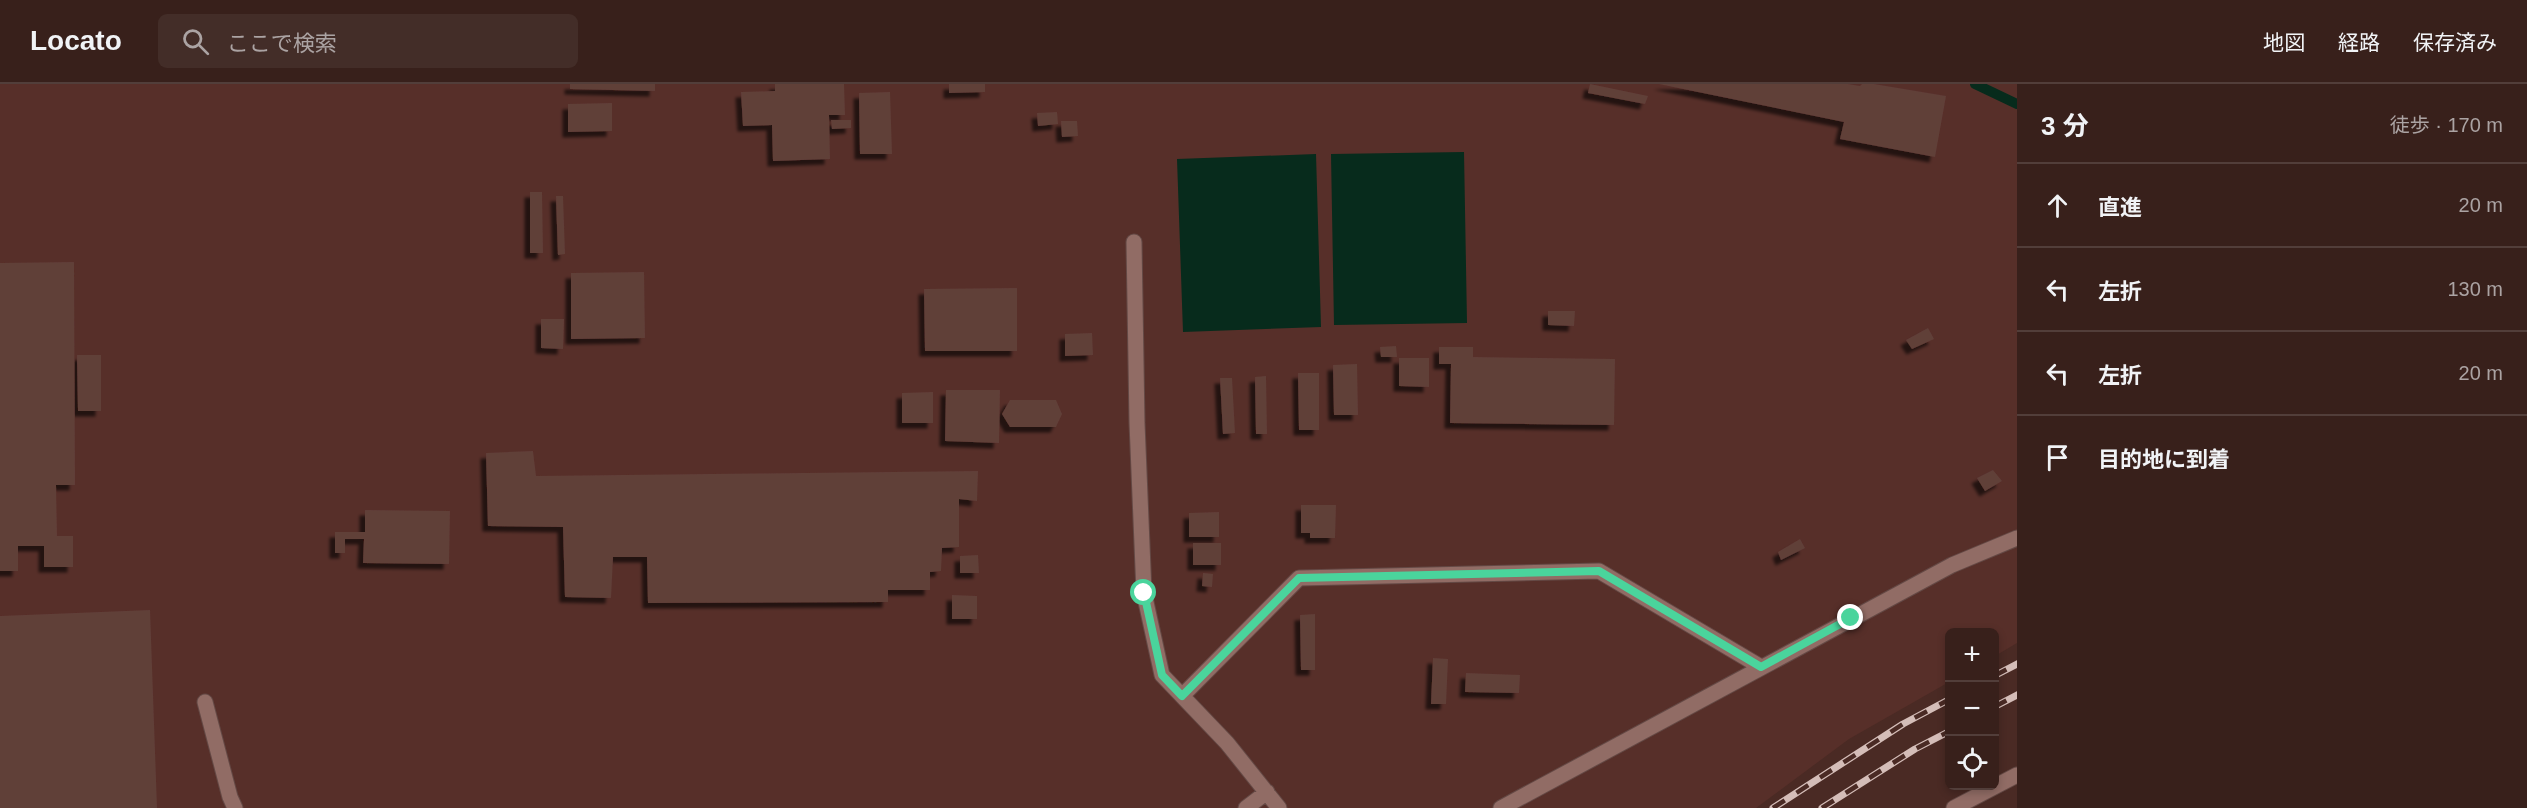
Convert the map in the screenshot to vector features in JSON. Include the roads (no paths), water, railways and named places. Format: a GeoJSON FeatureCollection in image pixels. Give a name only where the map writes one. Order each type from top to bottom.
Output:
{"type":"FeatureCollection","features":[{"type":"Feature","properties":{"kind":"street"},"geometry":{"type":"LineString","coordinates":[[1134,242],[1137,423],[1144,593],[1162,675],[1227,743],[1279,808]]}},
{"type":"Feature","properties":{"kind":"street"},"geometry":{"type":"LineString","coordinates":[[1501,808],[1952,566],[2017,538]]}},
{"type":"Feature","properties":{"kind":"street"},"geometry":{"type":"LineString","coordinates":[[1182,696],[1299,578],[1599,571],[1761,667]]}},
{"type":"Feature","properties":{"kind":"street"},"geometry":{"type":"LineString","coordinates":[[205,702],[230,797],[235,808]]}},
{"type":"Feature","properties":{"kind":"street"},"geometry":{"type":"LineString","coordinates":[[1954,808],[2017,775]]}},
{"type":"Feature","properties":{"kind":"street"},"geometry":{"type":"LineString","coordinates":[[1246,808],[1268,792]]}},
{"type":"Feature","properties":{"kind":"waterway"},"geometry":{"type":"LineString","coordinates":[[1975,84],[2017,104]]}},
{"type":"Feature","properties":{"kind":"railway"},"geometry":{"type":"LineString","coordinates":[[1999,673],[2017,664]]}},
{"type":"Feature","properties":{"kind":"railway"},"geometry":{"type":"LineString","coordinates":[[1999,704],[2017,695]]}},
{"type":"Feature","properties":{"kind":"railway"},"geometry":{"type":"LineString","coordinates":[[1773,808],[1903,724],[1945,702]]}},
{"type":"Feature","properties":{"kind":"railway"},"geometry":{"type":"LineString","coordinates":[[1822,808],[1915,749],[1945,734]]}}]}
